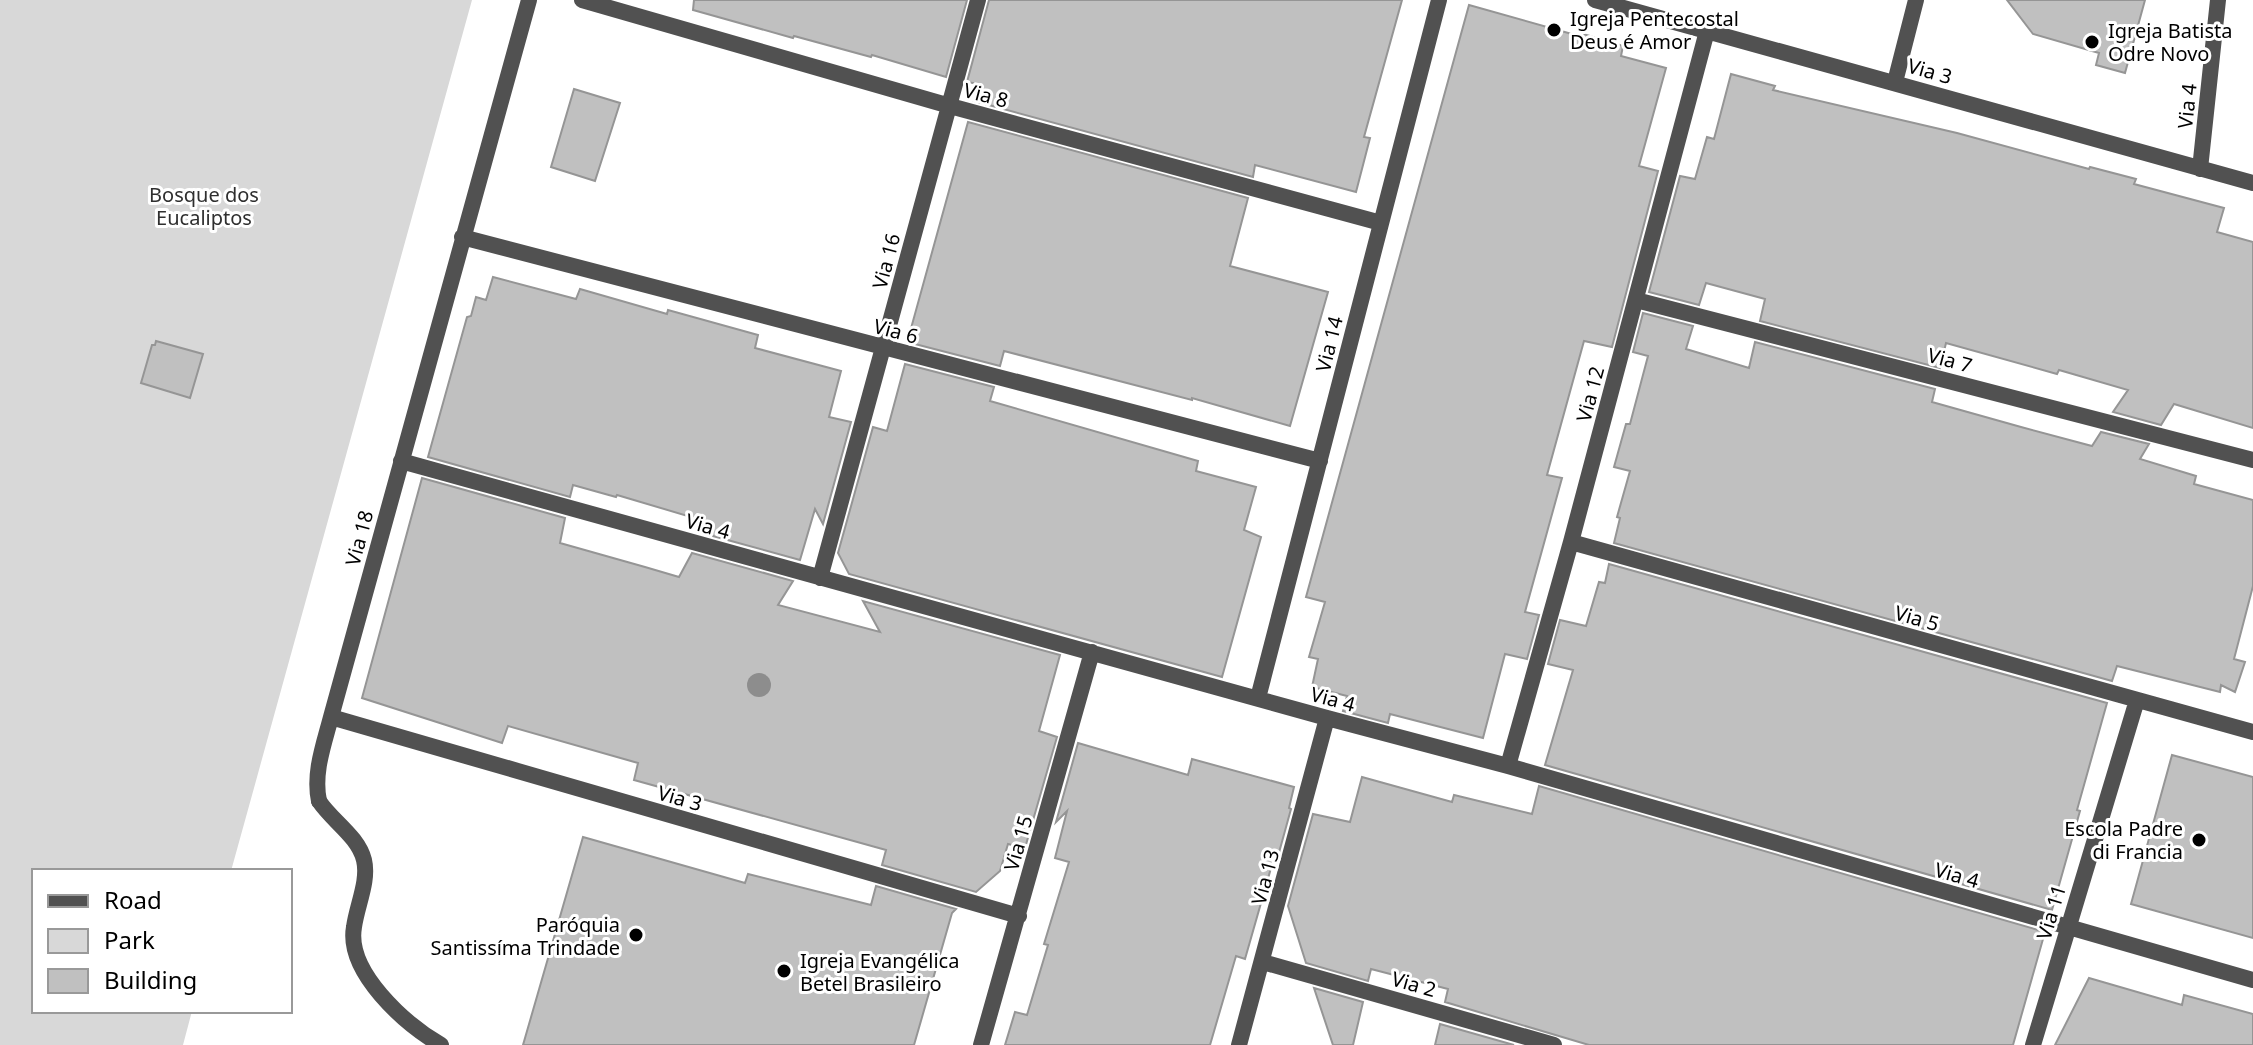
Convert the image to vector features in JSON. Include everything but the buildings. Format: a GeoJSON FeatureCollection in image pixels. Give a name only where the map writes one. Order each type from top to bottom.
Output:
{"type":"FeatureCollection","features":[{"type":"Feature","properties":{"kind":"street","name":"Via 18"},"geometry":{"type":"LineString","coordinates":[[441,1045],[403,1019],[354,953],[354,927],[364,882],[363,857],[353,841],[325,811],[316,788],[331,717],[529,0]]}},
{"type":"Feature","properties":{"kind":"street","name":"Via 8"},"geometry":{"type":"LineString","coordinates":[[582,0],[950,106],[1381,223]]}},
{"type":"Feature","properties":{"kind":"street","name":"Via 16"},"geometry":{"type":"LineString","coordinates":[[820,578],[978,0]]}},
{"type":"Feature","properties":{"kind":"street","name":"Via 14"},"geometry":{"type":"LineString","coordinates":[[1258,698],[1439,0]]}},
{"type":"Feature","properties":{"kind":"street","name":"Via 3"},"geometry":{"type":"LineString","coordinates":[[1595,0],[2253,183]]}},
{"type":"Feature","properties":{"kind":"street"},"geometry":{"type":"LineString","coordinates":[[1895,82],[1916,0]]}},
{"type":"Feature","properties":{"kind":"street","name":"Via 4"},"geometry":{"type":"LineString","coordinates":[[2200,169],[2218,0]]}},
{"type":"Feature","properties":{"kind":"street","name":"Via 12"},"geometry":{"type":"LineString","coordinates":[[1508,766],[1707,31]]}},
{"type":"Feature","properties":{"kind":"street","name":"Via 6"},"geometry":{"type":"LineString","coordinates":[[462,237],[1320,461]]}},
{"type":"Feature","properties":{"kind":"street","name":"Via 7"},"geometry":{"type":"LineString","coordinates":[[1636,300],[2253,460]]}},
{"type":"Feature","properties":{"kind":"street","name":"Via 4"},"geometry":{"type":"LineString","coordinates":[[401,461],[1508,766],[2253,980]]}},
{"type":"Feature","properties":{"kind":"street","name":"Via 5"},"geometry":{"type":"LineString","coordinates":[[1571,542],[2253,732]]}},
{"type":"Feature","properties":{"kind":"street","name":"Via 15"},"geometry":{"type":"LineString","coordinates":[[981,1045],[1092,652]]}},
{"type":"Feature","properties":{"kind":"street","name":"Via 11"},"geometry":{"type":"LineString","coordinates":[[2033,1045],[2137,700]]}},
{"type":"Feature","properties":{"kind":"street","name":"Via 3"},"geometry":{"type":"LineString","coordinates":[[331,717],[1019,916]]}},
{"type":"Feature","properties":{"kind":"street","name":"Via 13"},"geometry":{"type":"LineString","coordinates":[[1239,1045],[1327,718]]}},
{"type":"Feature","properties":{"kind":"street","name":"Via 2"},"geometry":{"type":"LineString","coordinates":[[1263,962],[1554,1045]]}},
{"type":"Feature","properties":{"kind":"green space","name":"Bosque dos Eucaliptos"},"geometry":{"type":"Polygon","coordinates":[[[0,0],[472,0],[232,869],[32,869],[32,1013],[191,1013],[183,1045],[0,1045],[0,0]]]}},
{"type":"Feature","properties":{"kind":"place","name":"Igreja Pentecostal Deus é Amor"},"geometry":{"type":"Point","coordinates":[1554,30]}},
{"type":"Feature","properties":{"kind":"place","name":"Igreja Batista Odre Novo"},"geometry":{"type":"Point","coordinates":[2092,42]}},
{"type":"Feature","properties":{"kind":"place","name":"Escola Padre di Francia"},"geometry":{"type":"Point","coordinates":[2199,840]}},
{"type":"Feature","properties":{"kind":"place","name":"Paróquia Santissíma Trindade"},"geometry":{"type":"Point","coordinates":[636,935]}},
{"type":"Feature","properties":{"kind":"place","name":"Igreja Evangélica Betel Brasileiro"},"geometry":{"type":"Point","coordinates":[784,971]}}]}
